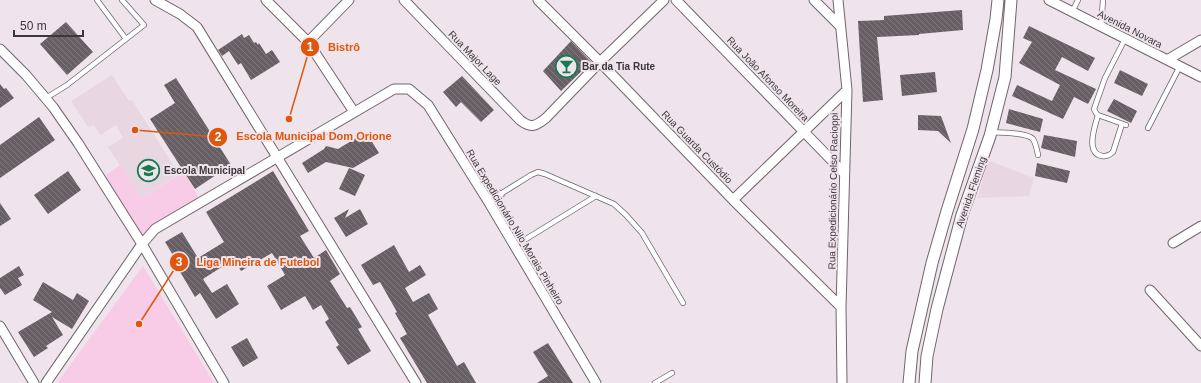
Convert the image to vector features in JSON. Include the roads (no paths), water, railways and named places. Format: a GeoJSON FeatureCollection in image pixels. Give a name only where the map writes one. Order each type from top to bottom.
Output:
{"type":"FeatureCollection","features":[{"type":"Feature","properties":{"kind":"street"},"geometry":{"type":"LineString","coordinates":[[155,0],[180,14],[197,28],[416,383]]}},
{"type":"Feature","properties":{"kind":"street"},"geometry":{"type":"LineString","coordinates":[[46,383],[142,244],[155,229],[354,112],[308,42],[266,0]]}},
{"type":"Feature","properties":{"kind":"street"},"geometry":{"type":"LineString","coordinates":[[308,42],[350,0]]}},
{"type":"Feature","properties":{"kind":"street","name":"Rua Major Lage"},"geometry":{"type":"LineString","coordinates":[[404,0],[520,120],[527,125],[534,126],[546,118],[600,62]]}},
{"type":"Feature","properties":{"kind":"street","name":"Rua Guarda Custódio"},"geometry":{"type":"LineString","coordinates":[[538,0],[733,200],[841,307]]}},
{"type":"Feature","properties":{"kind":"street"},"geometry":{"type":"LineString","coordinates":[[600,62],[664,0]]}},
{"type":"Feature","properties":{"kind":"street","name":"Rua João Afonso Moreira"},"geometry":{"type":"LineString","coordinates":[[676,0],[844,173]]}},
{"type":"Feature","properties":{"kind":"street"},"geometry":{"type":"LineString","coordinates":[[814,0],[840,26]]}},
{"type":"Feature","properties":{"kind":"street","name":"Rua Expedicionário Celso Racioppi"},"geometry":{"type":"LineString","coordinates":[[838,0],[847,90],[841,307],[842,383]]}},
{"type":"Feature","properties":{"kind":"street","name":"Avenida Fleming"},"geometry":{"type":"LineString","coordinates":[[910,383],[912,350],[932,263],[973,129],[986,78],[998,0]]}},
{"type":"Feature","properties":{"kind":"street","name":"Avenida Fleming"},"geometry":{"type":"LineString","coordinates":[[925,383],[927,356],[937,308],[962,215],[991,132],[1005,77],[1011,0]]}},
{"type":"Feature","properties":{"kind":"street","name":"Avenida Novara"},"geometry":{"type":"LineString","coordinates":[[1049,0],[1201,77]]}},
{"type":"Feature","properties":{"kind":"street"},"geometry":{"type":"LineString","coordinates":[[1167,60],[1201,40]]}},
{"type":"Feature","properties":{"kind":"street"},"geometry":{"type":"LineString","coordinates":[[0,49],[26,74],[46,98],[78,143],[142,244],[224,383]]}},
{"type":"Feature","properties":{"kind":"street","name":"Rua Expedicionário Nilo Morais Pinheiro"},"geometry":{"type":"LineString","coordinates":[[354,112],[394,89],[409,89],[428,105],[488,201],[596,383]]}},
{"type":"Feature","properties":{"kind":"street"},"geometry":{"type":"LineString","coordinates":[[733,200],[847,90]]}},
{"type":"Feature","properties":{"kind":"street"},"geometry":{"type":"LineString","coordinates":[[488,201],[499,195]]}},
{"type":"Feature","properties":{"kind":"street"},"geometry":{"type":"LineString","coordinates":[[947,211],[962,215]]}},
{"type":"Feature","properties":{"kind":"street"},"geometry":{"type":"LineString","coordinates":[[1173,244],[1201,226]]}},
{"type":"Feature","properties":{"kind":"street"},"geometry":{"type":"LineString","coordinates":[[1150,290],[1201,346]]}},
{"type":"Feature","properties":{"kind":"street"},"geometry":{"type":"LineString","coordinates":[[0,326],[34,383]]}},
{"type":"Feature","properties":{"kind":"lane"},"geometry":{"type":"LineString","coordinates":[[98,0],[126,39]]}},
{"type":"Feature","properties":{"kind":"lane"},"geometry":{"type":"LineString","coordinates":[[46,98],[67,84],[144,25],[122,0]]}},
{"type":"Feature","properties":{"kind":"lane"},"geometry":{"type":"LineString","coordinates":[[1072,12],[1078,0]]}},
{"type":"Feature","properties":{"kind":"lane"},"geometry":{"type":"LineString","coordinates":[[1102,27],[1103,0]]}},
{"type":"Feature","properties":{"kind":"lane"},"geometry":{"type":"LineString","coordinates":[[1098,116],[1092,139],[1093,148],[1096,154],[1106,157],[1113,152],[1124,125],[1098,116],[1094,109],[1105,78],[1125,39]]}},
{"type":"Feature","properties":{"kind":"lane"},"geometry":{"type":"LineString","coordinates":[[1148,128],[1180,66]]}},
{"type":"Feature","properties":{"kind":"lane"},"geometry":{"type":"LineString","coordinates":[[991,132],[1024,135],[1030,137],[1037,147],[1038,155]]}},
{"type":"Feature","properties":{"kind":"lane"},"geometry":{"type":"LineString","coordinates":[[499,195],[538,172],[614,204],[642,233],[683,303]]}},
{"type":"Feature","properties":{"kind":"lane"},"geometry":{"type":"LineString","coordinates":[[526,239],[596,196]]}},
{"type":"Feature","properties":{"kind":"lane"},"geometry":{"type":"LineString","coordinates":[[655,383],[672,373]]}},
{"type":"Feature","properties":{"kind":"place","name":"Bar da Tia Rute"},"geometry":{"type":"Point","coordinates":[567,66]}},
{"type":"Feature","properties":{"kind":"place","name":"Bistrô"},"geometry":{"type":"Point","coordinates":[289,119]}},
{"type":"Feature","properties":{"kind":"place","name":"Escola Municipal Dom Orione"},"geometry":{"type":"Point","coordinates":[135,130]}},
{"type":"Feature","properties":{"kind":"place","name":"Escola Municipal"},"geometry":{"type":"Point","coordinates":[149,170]}},
{"type":"Feature","properties":{"kind":"place","name":"Liga Mineira de Futebol"},"geometry":{"type":"Point","coordinates":[139,324]}}]}
